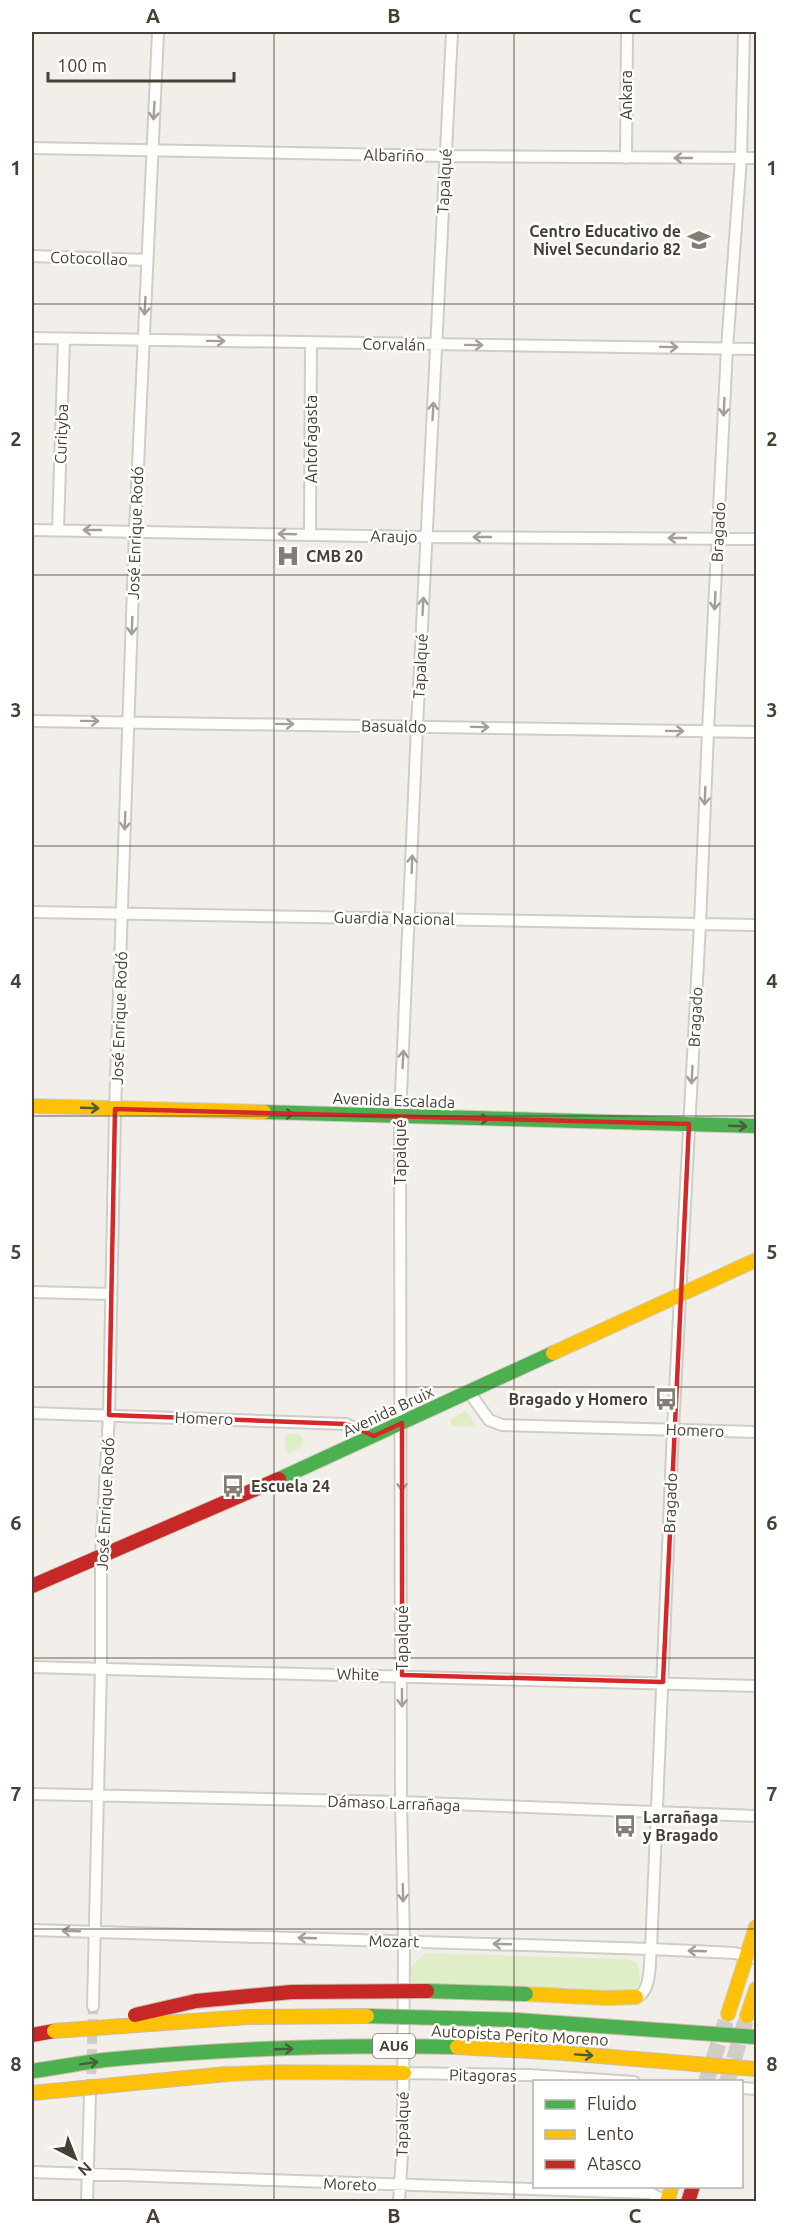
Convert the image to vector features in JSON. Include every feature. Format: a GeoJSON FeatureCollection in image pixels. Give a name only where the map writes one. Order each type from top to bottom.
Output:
{"type":"FeatureCollection","features":[{"type":"Feature","properties":{"kind":"main road","name":"Avenida Escalada"},"geometry":{"type":"LineString","coordinates":[[32,1106],[756,1126]]}},
{"type":"Feature","properties":{"kind":"main road","name":"Avenida Bruix"},"geometry":{"type":"LineString","coordinates":[[32,1586],[238,1498],[756,1260]]}},
{"type":"Feature","properties":{"kind":"main road"},"geometry":{"type":"LineString","coordinates":[[728,2014],[752,1957],[756,1927]]}},
{"type":"Feature","properties":{"kind":"main road"},"geometry":{"type":"LineString","coordinates":[[753,2016],[756,1989]]}},
{"type":"Feature","properties":{"kind":"main road"},"geometry":{"type":"LineString","coordinates":[[54,2031],[196,2001],[254,1994],[432,1991],[606,1998],[636,1997]]}},
{"type":"Feature","properties":{"kind":"main road","name":"Autopista Perito Moreno"},"geometry":{"type":"LineString","coordinates":[[32,2034],[277,2016],[502,2019],[756,2037]]}},
{"type":"Feature","properties":{"kind":"main road","name":"Autopista Perito Moreno"},"geometry":{"type":"LineString","coordinates":[[32,2071],[106,2060],[210,2052],[371,2046],[488,2049],[756,2069]]}},
{"type":"Feature","properties":{"kind":"main road"},"geometry":{"type":"LineString","coordinates":[[32,2093],[227,2074],[404,2073]]}},
{"type":"Feature","properties":{"kind":"street","name":"José Enrique Rodó"},"geometry":{"type":"LineString","coordinates":[[93,2006],[102,1668],[101,1556],[109,1415],[115,1109],[135,530],[158,32]]}},
{"type":"Feature","properties":{"kind":"street","name":"Tapalqué"},"geometry":{"type":"LineString","coordinates":[[399,2202],[404,2073],[401,1802],[400,1117],[452,32]]}},
{"type":"Feature","properties":{"kind":"street","name":"Ankara"},"geometry":{"type":"LineString","coordinates":[[626,158],[627,32]]}},
{"type":"Feature","properties":{"kind":"street","name":"Bragado"},"geometry":{"type":"LineString","coordinates":[[636,1997],[647,1988],[651,1950],[673,1429],[727,348],[741,158],[744,32]]}},
{"type":"Feature","properties":{"kind":"street"},"geometry":{"type":"LineString","coordinates":[[743,64],[756,64]]}},
{"type":"Feature","properties":{"kind":"street","name":"Albariño"},"geometry":{"type":"LineString","coordinates":[[32,148],[446,156],[756,158]]}},
{"type":"Feature","properties":{"kind":"street","name":"Cotocollao"},"geometry":{"type":"LineString","coordinates":[[32,256],[147,260]]}},
{"type":"Feature","properties":{"kind":"street","name":"Corvalán"},"geometry":{"type":"LineString","coordinates":[[32,338],[756,349]]}},
{"type":"Feature","properties":{"kind":"street","name":"Curityba"},"geometry":{"type":"LineString","coordinates":[[58,530],[64,339]]}},
{"type":"Feature","properties":{"kind":"street","name":"Antofagasta"},"geometry":{"type":"LineString","coordinates":[[310,535],[311,342]]}},
{"type":"Feature","properties":{"kind":"street","name":"Araujo"},"geometry":{"type":"LineString","coordinates":[[32,530],[135,530],[427,537],[756,539]]}},
{"type":"Feature","properties":{"kind":"street","name":"Basualdo"},"geometry":{"type":"LineString","coordinates":[[32,721],[756,732]]}},
{"type":"Feature","properties":{"kind":"street","name":"Guardia Nacional"},"geometry":{"type":"LineString","coordinates":[[32,912],[756,925]]}},
{"type":"Feature","properties":{"kind":"street"},"geometry":{"type":"LineString","coordinates":[[32,1292],[111,1294]]}},
{"type":"Feature","properties":{"kind":"street","name":"Homero"},"geometry":{"type":"LineString","coordinates":[[469,1392],[489,1420],[502,1425],[756,1432]]}},
{"type":"Feature","properties":{"kind":"street","name":"Homero"},"geometry":{"type":"LineString","coordinates":[[32,1413],[346,1424],[374,1436]]}},
{"type":"Feature","properties":{"kind":"street","name":"White"},"geometry":{"type":"LineString","coordinates":[[32,1666],[756,1686]]}},
{"type":"Feature","properties":{"kind":"street","name":"Dámaso Larrañaga"},"geometry":{"type":"LineString","coordinates":[[32,1794],[401,1802],[756,1816]]}},
{"type":"Feature","properties":{"kind":"street","name":"Mozart"},"geometry":{"type":"LineString","coordinates":[[32,1930],[735,1953],[752,1957]]}},
{"type":"Feature","properties":{"kind":"street","name":"Pitagoras"},"geometry":{"type":"LineString","coordinates":[[404,2073],[599,2080]]}},
{"type":"Feature","properties":{"kind":"street"},"geometry":{"type":"LineString","coordinates":[[87,2202],[90,2093]]}},
{"type":"Feature","properties":{"kind":"street","name":"Moreto"},"geometry":{"type":"LineString","coordinates":[[32,2172],[650,2193],[667,2202]]}},
{"type":"Feature","properties":{"kind":"highlighted area"},"geometry":{"type":"Polygon","coordinates":[[[115,1109],[689,1124],[663,1682],[402,1675],[402,1423],[374,1436],[346,1424],[109,1415],[115,1109]]]}},
{"type":"Feature","properties":{"kind":"green space"},"geometry":{"type":"Polygon","coordinates":[[[465,1411],[470,1415],[476,1427],[451,1426],[451,1419],[465,1411]]]}},
{"type":"Feature","properties":{"kind":"green space"},"geometry":{"type":"Polygon","coordinates":[[[286,1433],[300,1435],[303,1439],[301,1447],[288,1454],[285,1449],[286,1433]]]}},
{"type":"Feature","properties":{"kind":"green space"},"geometry":{"type":"Polygon","coordinates":[[[426,1953],[627,1959],[636,1962],[639,1968],[640,1985],[627,1991],[411,1983],[411,1966],[426,1953]]]}},
{"type":"Feature","properties":{"kind":"tunnel"},"geometry":{"type":"LineString","coordinates":[[91,2089],[93,2006]]}},
{"type":"Feature","properties":{"kind":"tunnel"},"geometry":{"type":"LineString","coordinates":[[707,2080],[728,2014]]}},
{"type":"Feature","properties":{"kind":"tunnel"},"geometry":{"type":"LineString","coordinates":[[728,2080],[747,2016]]}},
{"type":"Feature","properties":{"kind":"traffic: fast"},"geometry":{"type":"LineString","coordinates":[[264,1112],[756,1126]]}},
{"type":"Feature","properties":{"kind":"traffic: fast"},"geometry":{"type":"LineString","coordinates":[[279,1479],[553,1353]]}},
{"type":"Feature","properties":{"kind":"traffic: fast"},"geometry":{"type":"LineString","coordinates":[[427,1991],[526,1994]]}},
{"type":"Feature","properties":{"kind":"traffic: fast"},"geometry":{"type":"LineString","coordinates":[[367,2016],[516,2020],[756,2037]]}},
{"type":"Feature","properties":{"kind":"traffic: fast"},"geometry":{"type":"LineString","coordinates":[[32,2071],[104,2060],[236,2050],[369,2046],[457,2047]]}},
{"type":"Feature","properties":{"kind":"traffic: slow"},"geometry":{"type":"LineString","coordinates":[[32,1106],[264,1112]]}},
{"type":"Feature","properties":{"kind":"traffic: slow"},"geometry":{"type":"LineString","coordinates":[[553,1353],[756,1260]]}},
{"type":"Feature","properties":{"kind":"traffic: slow"},"geometry":{"type":"LineString","coordinates":[[728,2014],[756,1927]]}},
{"type":"Feature","properties":{"kind":"traffic: slow"},"geometry":{"type":"LineString","coordinates":[[747,2016],[756,1989]]}},
{"type":"Feature","properties":{"kind":"traffic: slow"},"geometry":{"type":"LineString","coordinates":[[526,1994],[606,1998],[636,1997]]}},
{"type":"Feature","properties":{"kind":"traffic: slow"},"geometry":{"type":"LineString","coordinates":[[54,2031],[248,2017],[367,2016]]}},
{"type":"Feature","properties":{"kind":"traffic: slow"},"geometry":{"type":"LineString","coordinates":[[457,2047],[564,2053],[756,2069]]}},
{"type":"Feature","properties":{"kind":"traffic: slow"},"geometry":{"type":"LineString","coordinates":[[227,2074],[404,2073]]}},
{"type":"Feature","properties":{"kind":"traffic: slow"},"geometry":{"type":"LineString","coordinates":[[32,2093],[227,2074]]}},
{"type":"Feature","properties":{"kind":"traffic: slow"},"geometry":{"type":"LineString","coordinates":[[667,2202],[671,2188]]}},
{"type":"Feature","properties":{"kind":"traffic: jam"},"geometry":{"type":"LineString","coordinates":[[32,1586],[279,1479]]}},
{"type":"Feature","properties":{"kind":"traffic: jam"},"geometry":{"type":"LineString","coordinates":[[135,2015],[196,2001],[292,1992],[427,1991]]}},
{"type":"Feature","properties":{"kind":"traffic: jam"},"geometry":{"type":"LineString","coordinates":[[32,2035],[54,2031]]}},
{"type":"Feature","properties":{"kind":"traffic: jam"},"geometry":{"type":"LineString","coordinates":[[688,2202],[692,2188]]}},
{"type":"Feature","properties":{"kind":"place","name":"Centro Educativo de Nivel Secundario 82"},"geometry":{"type":"Point","coordinates":[699,240]}},
{"type":"Feature","properties":{"kind":"place","name":"CMB 20"},"geometry":{"type":"Point","coordinates":[288,556]}},
{"type":"Feature","properties":{"kind":"place","name":"Bragado y Homero"},"geometry":{"type":"Point","coordinates":[666,1399]}},
{"type":"Feature","properties":{"kind":"place","name":"Escuela 24"},"geometry":{"type":"Point","coordinates":[233,1486]}},
{"type":"Feature","properties":{"kind":"place","name":"Larrañaga y Bragado"},"geometry":{"type":"Point","coordinates":[625,1826]}}]}
